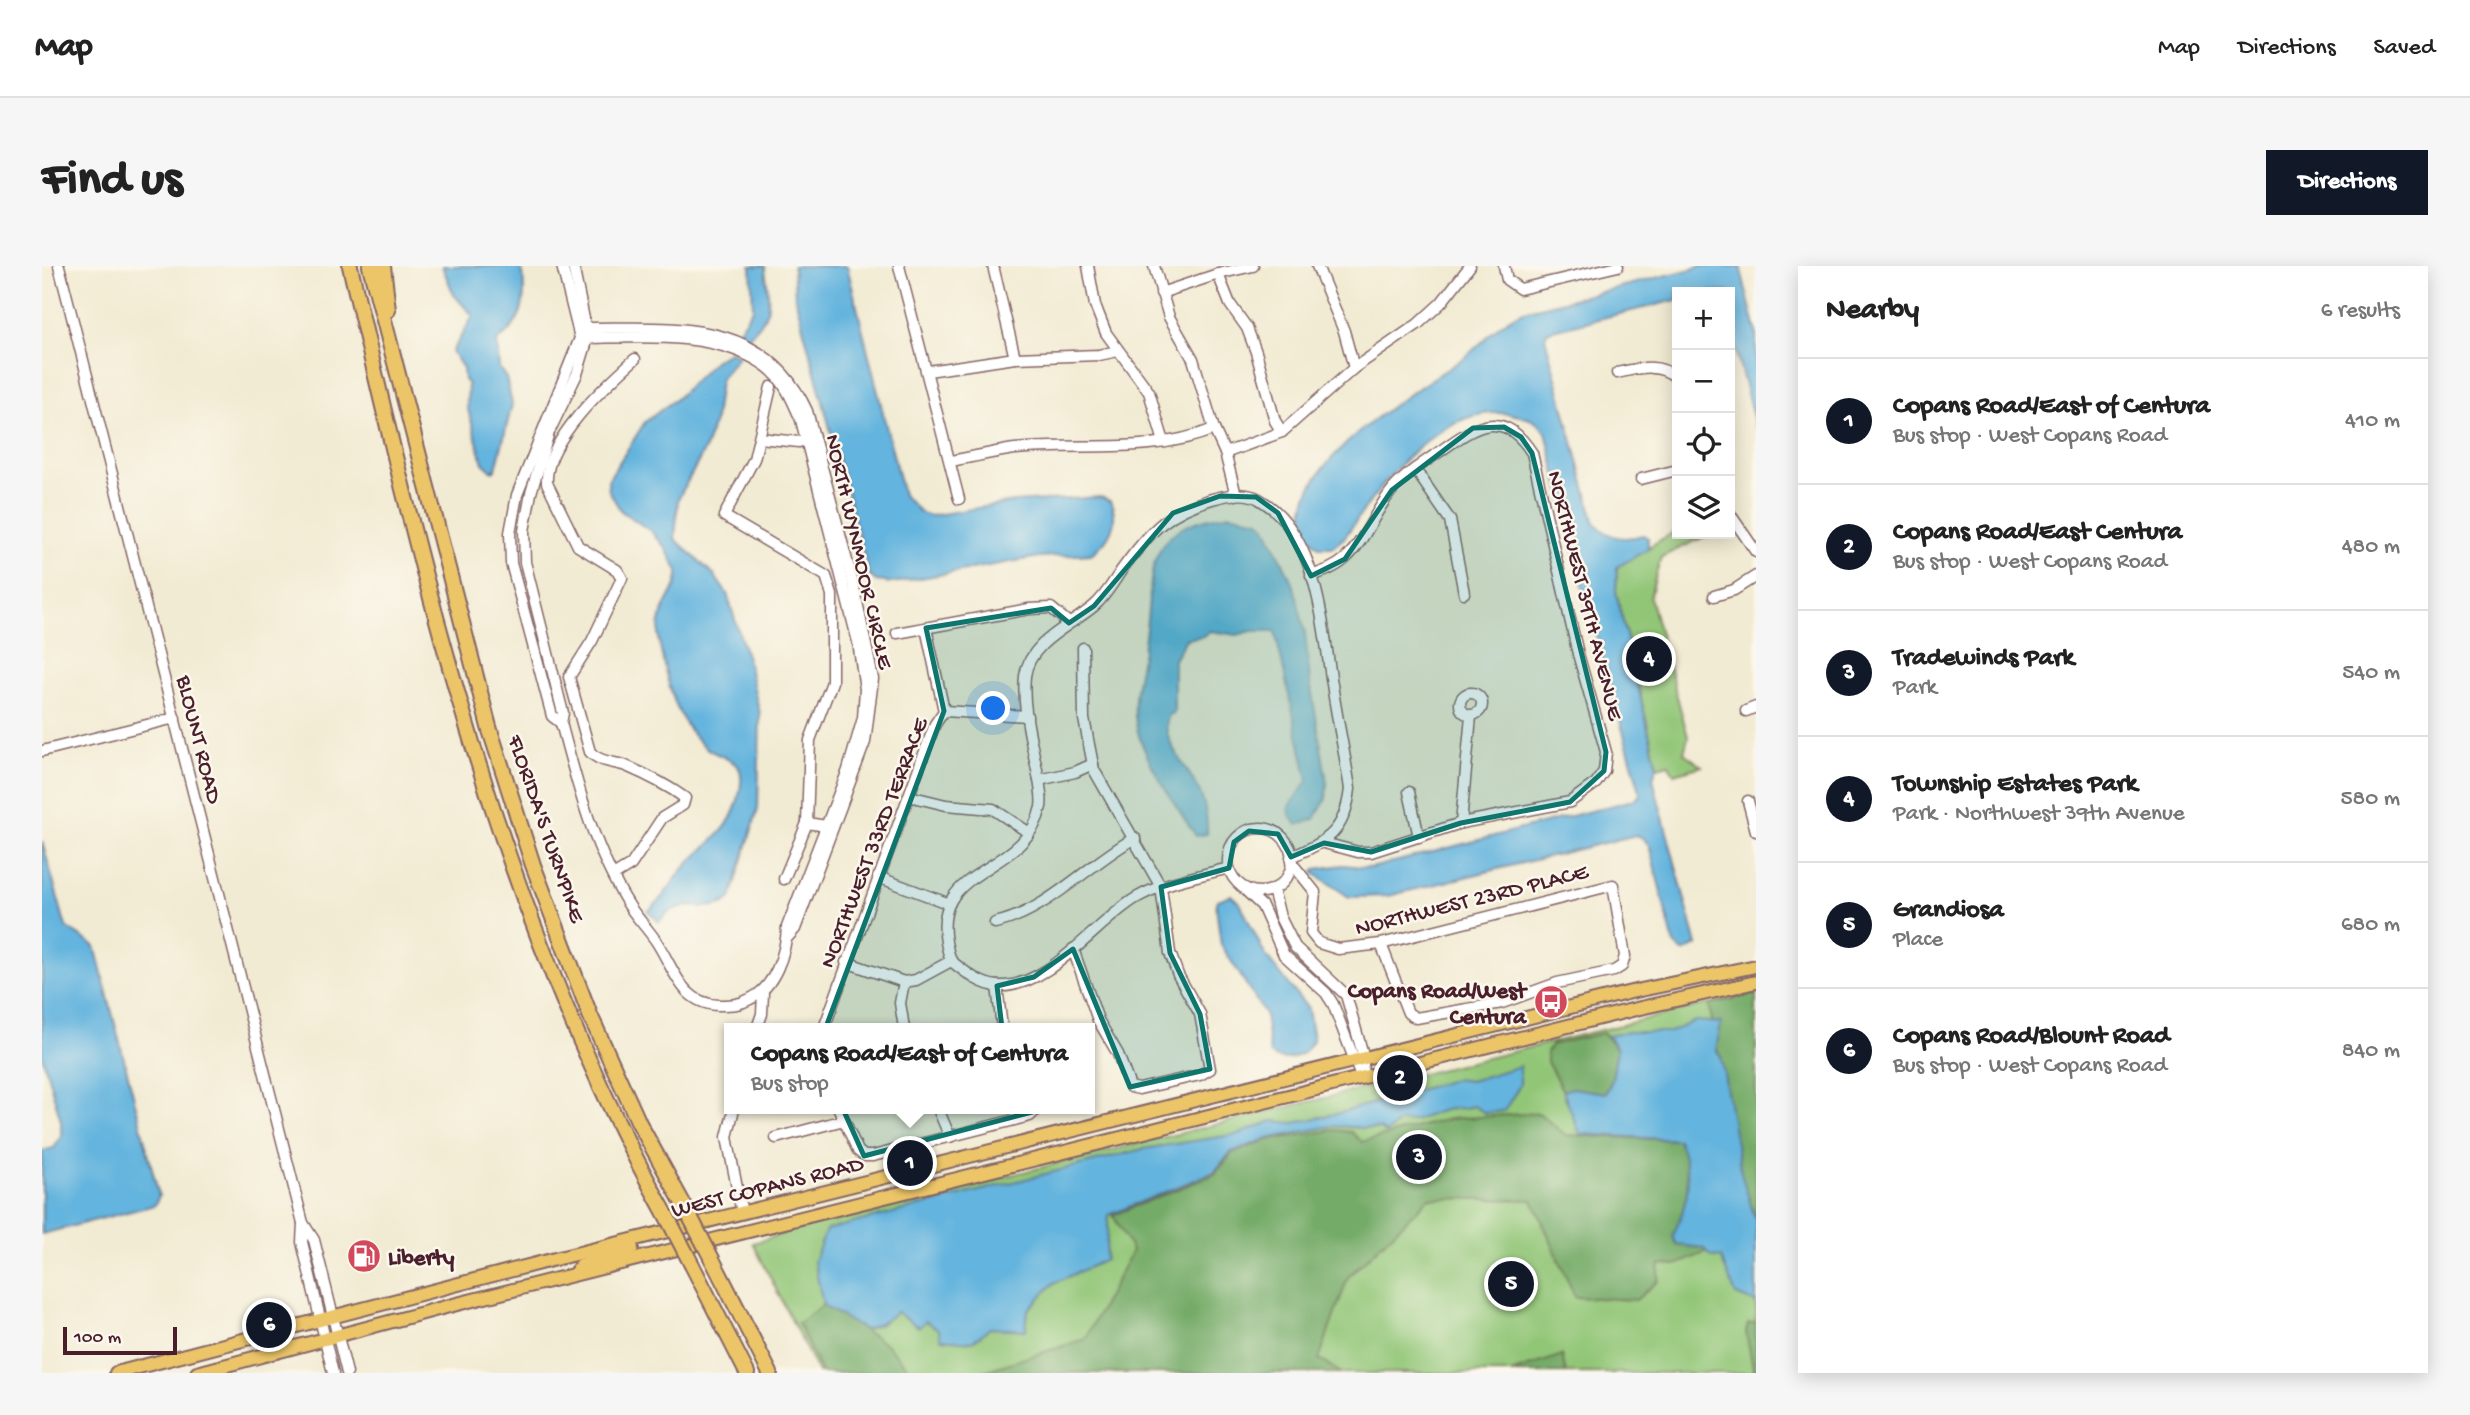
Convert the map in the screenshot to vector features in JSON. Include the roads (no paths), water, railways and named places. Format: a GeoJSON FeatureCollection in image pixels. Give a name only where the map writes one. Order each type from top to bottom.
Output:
{"type":"FeatureCollection","features":[{"type":"Feature","properties":{"kind":"highway","name":"FLORIDA'S TURNPIKE"},"geometry":{"type":"LineString","coordinates":[[351,266],[376,376],[470,737],[514,875],[571,1022],[609,1107],[747,1373]]}},
{"type":"Feature","properties":{"kind":"highway","name":"FLORIDA'S TURNPIKE"},"geometry":{"type":"LineString","coordinates":[[370,266],[489,727],[533,865],[590,1015],[639,1123],[770,1373]]}},
{"type":"Feature","properties":{"kind":"highway"},"geometry":{"type":"LineString","coordinates":[[383,266],[392,346]]}},
{"type":"Feature","properties":{"kind":"main road","name":"WEST COPANS ROAD"},"geometry":{"type":"LineString","coordinates":[[116,1373],[555,1259],[1567,1008],[1756,966]]}},
{"type":"Feature","properties":{"kind":"main road","name":"WEST COPANS ROAD"},"geometry":{"type":"LineString","coordinates":[[197,1373],[575,1274],[1571,1025],[1756,982]]}},
{"type":"Feature","properties":{"kind":"main road"},"geometry":{"type":"LineString","coordinates":[[1567,1008],[1571,1025]]}},
{"type":"Feature","properties":{"kind":"main road"},"geometry":{"type":"LineString","coordinates":[[935,1165],[939,1183]]}},
{"type":"Feature","properties":{"kind":"main road"},"geometry":{"type":"LineString","coordinates":[[575,1274],[581,1265],[611,1254],[721,1224],[742,1213]]}},
{"type":"Feature","properties":{"kind":"main road"},"geometry":{"type":"LineString","coordinates":[[490,1296],[508,1284],[549,1273],[555,1259]]}},
{"type":"Feature","properties":{"kind":"street","name":"BLOUNT ROAD"},"geometry":{"type":"LineString","coordinates":[[59,266],[303,1223],[314,1240],[331,1337],[333,1373]]}},
{"type":"Feature","properties":{"kind":"street"},"geometry":{"type":"LineString","coordinates":[[562,266],[583,333]]}},
{"type":"Feature","properties":{"kind":"street"},"geometry":{"type":"LineString","coordinates":[[573,266],[583,333],[517,495],[510,533],[511,564],[552,716],[561,723],[582,802],[613,876],[631,908],[656,941],[684,991],[706,1004],[738,1005],[763,993]]}},
{"type":"Feature","properties":{"kind":"street"},"geometry":{"type":"LineString","coordinates":[[899,266],[959,499]]}},
{"type":"Feature","properties":{"kind":"street"},"geometry":{"type":"LineString","coordinates":[[993,266],[1015,358]]}},
{"type":"Feature","properties":{"kind":"street"},"geometry":{"type":"LineString","coordinates":[[1088,266],[1095,305],[1106,333],[1134,368],[1149,393],[1164,442]]}},
{"type":"Feature","properties":{"kind":"street"},"geometry":{"type":"LineString","coordinates":[[1154,266],[1169,317],[1193,359],[1214,429],[1225,453],[1236,495]]}},
{"type":"Feature","properties":{"kind":"street"},"geometry":{"type":"LineString","coordinates":[[1161,293],[1218,274],[1253,266]]}},
{"type":"Feature","properties":{"kind":"street"},"geometry":{"type":"LineString","coordinates":[[1317,266],[1344,331],[1354,368]]}},
{"type":"Feature","properties":{"kind":"street"},"geometry":{"type":"LineString","coordinates":[[1225,453],[1282,432],[1354,368],[1418,324],[1441,303],[1470,266]]}},
{"type":"Feature","properties":{"kind":"street"},"geometry":{"type":"LineString","coordinates":[[1504,266],[1507,280],[1520,289],[1618,266]]}},
{"type":"Feature","properties":{"kind":"street"},"geometry":{"type":"LineString","coordinates":[[1218,274],[1230,304],[1247,328],[1275,421],[1282,432]]}},
{"type":"Feature","properties":{"kind":"street","name":"NORTH WYNMOOR CIRCLE"},"geometry":{"type":"LineString","coordinates":[[583,333],[725,341],[778,367],[798,391],[873,679],[870,718],[856,771],[830,827],[795,929],[787,938],[773,978],[763,993],[759,1023]]}},
{"type":"Feature","properties":{"kind":"street"},"geometry":{"type":"LineString","coordinates":[[928,371],[1015,358],[1099,355],[1118,351]]}},
{"type":"Feature","properties":{"kind":"street"},"geometry":{"type":"LineString","coordinates":[[613,876],[631,865],[662,818],[683,805],[685,797],[633,769],[595,758],[569,677],[592,641],[622,579],[617,570],[578,546],[547,483],[546,472],[563,440],[593,396],[635,359]]}},
{"type":"Feature","properties":{"kind":"street"},"geometry":{"type":"LineString","coordinates":[[1617,373],[1656,367],[1672,375]]}},
{"type":"Feature","properties":{"kind":"street"},"geometry":{"type":"LineString","coordinates":[[771,387],[754,459],[724,516],[826,576],[832,595],[832,682],[810,740],[807,823],[784,879]]}},
{"type":"Feature","properties":{"kind":"street","name":"NORTHWEST 39TH AVENUE"},"geometry":{"type":"LineString","coordinates":[[1415,469],[1473,428],[1504,427],[1521,437],[1532,453],[1578,654],[1606,752],[1604,771],[1596,783],[1570,802],[1461,823]]}},
{"type":"Feature","properties":{"kind":"street"},"geometry":{"type":"LineString","coordinates":[[951,460],[1016,449],[1128,447],[1195,437],[1214,429]]}},
{"type":"Feature","properties":{"kind":"street"},"geometry":{"type":"LineString","coordinates":[[545,430],[563,440]]}},
{"type":"Feature","properties":{"kind":"street"},"geometry":{"type":"LineString","coordinates":[[759,438],[799,442],[809,436]]}},
{"type":"Feature","properties":{"kind":"street"},"geometry":{"type":"LineString","coordinates":[[1311,576],[1331,569],[1345,559],[1392,490],[1415,469],[1450,520],[1464,593]]}},
{"type":"Feature","properties":{"kind":"street"},"geometry":{"type":"LineString","coordinates":[[1641,479],[1672,471]]}},
{"type":"Feature","properties":{"kind":"street"},"geometry":{"type":"LineString","coordinates":[[1229,868],[1161,887],[1138,897],[1034,977],[1016,984],[997,986],[984,982],[951,961],[943,924],[947,903],[959,888],[1008,854],[1028,832],[1041,807],[1039,780],[1027,716],[1025,675],[1029,662],[1069,622],[1094,606],[1156,528],[1173,513],[1208,500],[1236,495],[1256,497],[1278,513],[1297,539],[1321,605],[1350,789],[1347,810],[1324,843],[1291,859],[1277,886],[1280,917],[1295,947],[1346,995],[1361,1077]]}},
{"type":"Feature","properties":{"kind":"street"},"geometry":{"type":"LineString","coordinates":[[1735,521],[1756,552]]}},
{"type":"Feature","properties":{"kind":"street"},"geometry":{"type":"LineString","coordinates":[[1714,596],[1734,590],[1756,576]]}},
{"type":"Feature","properties":{"kind":"street"},"geometry":{"type":"LineString","coordinates":[[832,595],[849,590]]}},
{"type":"Feature","properties":{"kind":"street"},"geometry":{"type":"LineString","coordinates":[[897,633],[1051,608],[1069,622]]}},
{"type":"Feature","properties":{"kind":"street","name":"NORTHWEST 33RD TERRACE"},"geometry":{"type":"LineString","coordinates":[[826,1023],[935,724],[944,711],[926,628]]}},
{"type":"Feature","properties":{"kind":"street"},"geometry":{"type":"LineString","coordinates":[[1073,949],[1098,1020],[1118,1054],[1130,1087],[1139,1089],[1200,1074],[1210,1069],[1200,1014],[1178,975],[1170,953],[1161,887],[1135,838],[1104,791],[1093,764],[1084,719],[1083,648]]}},
{"type":"Feature","properties":{"kind":"street"},"geometry":{"type":"LineString","coordinates":[[944,711],[1027,716]]}},
{"type":"Feature","properties":{"kind":"street"},"geometry":{"type":"LineString","coordinates":[[561,723],[580,716]]}},
{"type":"Feature","properties":{"kind":"street"},"geometry":{"type":"LineString","coordinates":[[1324,843],[1358,852],[1371,852],[1461,823],[1471,716]]}},
{"type":"Feature","properties":{"kind":"street"},"geometry":{"type":"LineString","coordinates":[[42,751],[175,718]]}},
{"type":"Feature","properties":{"kind":"street"},"geometry":{"type":"LineString","coordinates":[[1039,780],[1075,772],[1093,764]]}},
{"type":"Feature","properties":{"kind":"street"},"geometry":{"type":"LineString","coordinates":[[1409,792],[1419,836]]}},
{"type":"Feature","properties":{"kind":"street"},"geometry":{"type":"LineString","coordinates":[[909,796],[946,805],[993,809],[1028,832]]}},
{"type":"Feature","properties":{"kind":"street"},"geometry":{"type":"LineString","coordinates":[[1748,801],[1755,819],[1756,831]]}},
{"type":"Feature","properties":{"kind":"street"},"geometry":{"type":"LineString","coordinates":[[807,823],[830,827]]}},
{"type":"Feature","properties":{"kind":"street"},"geometry":{"type":"LineString","coordinates":[[1310,883],[1291,859],[1284,840],[1278,834],[1259,829],[1249,831],[1234,842],[1228,859],[1229,868],[1241,886],[1262,906],[1284,955],[1326,993],[1358,1060]]}},
{"type":"Feature","properties":{"kind":"street"},"geometry":{"type":"LineString","coordinates":[[995,923],[1017,918],[1105,854],[1135,838]]}},
{"type":"Feature","properties":{"kind":"street"},"geometry":{"type":"LineString","coordinates":[[878,877],[947,903]]}},
{"type":"Feature","properties":{"kind":"street"},"geometry":{"type":"LineString","coordinates":[[1241,886],[1262,892],[1294,879],[1310,883]]}},
{"type":"Feature","properties":{"kind":"street","name":"NORTHWEST 23RD PLACE"},"geometry":{"type":"LineString","coordinates":[[1310,883],[1315,904],[1311,933],[1319,943],[1338,949],[1381,944],[1613,885],[1625,956],[1622,966],[1614,971],[1557,983],[1502,1003],[1416,1018],[1408,1013],[1381,944]]}},
{"type":"Feature","properties":{"kind":"street"},"geometry":{"type":"LineString","coordinates":[[1276,939],[1289,934]]}},
{"type":"Feature","properties":{"kind":"street"},"geometry":{"type":"LineString","coordinates":[[846,962],[904,982],[916,981],[951,961]]}},
{"type":"Feature","properties":{"kind":"street"},"geometry":{"type":"LineString","coordinates":[[903,1023],[900,1003],[904,982]]}},
{"type":"Feature","properties":{"kind":"street"},"geometry":{"type":"LineString","coordinates":[[997,986],[1001,1023]]}},
{"type":"Feature","properties":{"kind":"street"},"geometry":{"type":"LineString","coordinates":[[1333,1004],[1346,995]]}},
{"type":"Feature","properties":{"kind":"street"},"geometry":{"type":"LineString","coordinates":[[733,1114],[727,1137],[742,1213]]}},
{"type":"Feature","properties":{"kind":"street"},"geometry":{"type":"LineString","coordinates":[[841,1114],[858,1152],[863,1156],[950,1137],[1032,1114]]}},
{"type":"Feature","properties":{"kind":"street"},"geometry":{"type":"LineString","coordinates":[[940,1114],[950,1137]]}},
{"type":"Feature","properties":{"kind":"street"},"geometry":{"type":"LineString","coordinates":[[776,1138],[844,1120]]}},
{"type":"Feature","properties":{"kind":"street","name":"BLOUNT ROAD"},"geometry":{"type":"LineString","coordinates":[[331,1337],[347,1373]]}},
{"type":"Feature","properties":{"kind":"water"},"geometry":{"type":"Polygon","coordinates":[[[442,266],[521,266],[524,289],[522,308],[513,326],[497,341],[499,368],[506,378],[512,404],[496,469],[492,471],[483,463],[467,406],[468,384],[464,380],[463,368],[452,352],[473,316],[454,295],[442,266]]]}},
{"type":"Feature","properties":{"kind":"water"},"geometry":{"type":"Polygon","coordinates":[[[751,266],[765,266],[768,305],[762,321],[747,338],[736,334],[753,308],[751,266]]]}},
{"type":"Feature","properties":{"kind":"water"},"geometry":{"type":"Polygon","coordinates":[[[793,266],[847,266],[903,495],[921,513],[930,516],[1014,502],[1101,497],[1110,501],[1114,516],[1111,531],[1103,544],[1091,554],[1039,557],[893,583],[876,581],[869,575],[795,297],[793,266]]]}},
{"type":"Feature","properties":{"kind":"water"},"geometry":{"type":"Polygon","coordinates":[[[1704,266],[1740,266],[1756,331],[1756,427],[1735,349],[1735,287],[1672,287],[1672,301],[1548,331],[1545,337],[1594,521],[1604,531],[1616,537],[1643,535],[1648,538],[1648,549],[1617,567],[1616,592],[1657,767],[1653,778],[1697,945],[1683,952],[1674,944],[1649,845],[1636,835],[1388,896],[1349,897],[1314,873],[1316,869],[1343,865],[1371,868],[1639,797],[1640,791],[1589,611],[1546,432],[1538,424],[1509,414],[1483,414],[1458,421],[1413,452],[1375,495],[1345,537],[1333,547],[1319,547],[1304,522],[1307,495],[1324,468],[1350,441],[1380,415],[1461,360],[1498,327],[1524,311],[1704,266]]]}},
{"type":"Feature","properties":{"kind":"water"},"geometry":{"type":"Polygon","coordinates":[[[729,352],[739,355],[720,380],[715,419],[705,449],[678,499],[675,539],[714,575],[727,594],[747,658],[760,714],[758,809],[731,898],[713,906],[677,908],[659,922],[648,911],[660,900],[683,869],[727,824],[737,804],[741,775],[733,762],[709,750],[695,737],[674,701],[659,633],[663,611],[678,579],[678,571],[665,547],[651,531],[621,511],[609,491],[608,480],[645,422],[677,398],[715,360],[729,352]]]}},
{"type":"Feature","properties":{"kind":"water"},"geometry":{"type":"Polygon","coordinates":[[[1230,514],[1259,520],[1266,527],[1294,586],[1305,632],[1310,681],[1327,783],[1326,799],[1315,819],[1297,825],[1290,815],[1289,807],[1308,781],[1275,631],[1252,631],[1237,635],[1210,631],[1203,636],[1186,639],[1174,660],[1174,713],[1169,715],[1166,724],[1171,744],[1195,782],[1204,806],[1207,834],[1196,836],[1161,781],[1139,737],[1135,713],[1136,693],[1152,574],[1157,556],[1165,542],[1179,530],[1200,521],[1230,514]]]}},
{"type":"Feature","properties":{"kind":"water"},"geometry":{"type":"Polygon","coordinates":[[[42,841],[66,927],[95,946],[159,1196],[155,1205],[42,1234],[42,1151],[54,1148],[61,1137],[61,1121],[42,1055],[42,841]]]}},
{"type":"Feature","properties":{"kind":"water"},"geometry":{"type":"Polygon","coordinates":[[[1231,895],[1240,903],[1265,955],[1308,1009],[1313,1040],[1310,1046],[1294,1057],[1282,1059],[1270,1054],[1265,1014],[1221,945],[1216,906],[1218,900],[1231,895]]]}},
{"type":"Feature","properties":{"kind":"water"},"geometry":{"type":"Polygon","coordinates":[[[1695,1021],[1721,1023],[1716,1050],[1721,1056],[1741,1173],[1756,1222],[1756,1303],[1736,1295],[1721,1258],[1710,1256],[1703,1248],[1677,1245],[1673,1236],[1688,1188],[1686,1166],[1678,1140],[1580,1134],[1563,1091],[1572,1088],[1606,1093],[1612,1080],[1617,1049],[1608,1036],[1627,1032],[1670,1032],[1695,1021]]]}},
{"type":"Feature","properties":{"kind":"water"},"geometry":{"type":"Polygon","coordinates":[[[1520,1066],[1520,1085],[1504,1111],[1485,1113],[1474,1106],[1445,1110],[1412,1121],[1400,1122],[1386,1133],[1380,1129],[1333,1126],[1267,1139],[1231,1152],[1214,1172],[1109,1215],[1105,1260],[1054,1283],[1028,1310],[1026,1330],[990,1328],[972,1342],[941,1339],[939,1330],[926,1321],[919,1327],[896,1312],[880,1324],[864,1330],[823,1305],[814,1261],[826,1230],[1143,1149],[1239,1134],[1273,1121],[1294,1123],[1339,1113],[1456,1079],[1470,1081],[1520,1066]]]}},
{"type":"Feature","properties":{"kind":"place","name":"Township Estates Park"},"geometry":{"type":"Point","coordinates":[1649,659]}},
{"type":"Feature","properties":{"kind":"place","name":"Copans Road/West Centura"},"geometry":{"type":"Point","coordinates":[1551,1002]}},
{"type":"Feature","properties":{"kind":"place","name":"Copans Road/East Centura"},"geometry":{"type":"Point","coordinates":[1400,1078]}},
{"type":"Feature","properties":{"kind":"place","name":"Tradewinds Park"},"geometry":{"type":"Point","coordinates":[1419,1157]}},
{"type":"Feature","properties":{"kind":"place","name":"Copans Road/East of Centura"},"geometry":{"type":"Point","coordinates":[910,1163]}},
{"type":"Feature","properties":{"kind":"place","name":"Liberty"},"geometry":{"type":"Point","coordinates":[364,1256]}},
{"type":"Feature","properties":{"kind":"place","name":"Grandiosa"},"geometry":{"type":"Point","coordinates":[1511,1284]}},
{"type":"Feature","properties":{"kind":"place","name":"Copans Road/Blount Road"},"geometry":{"type":"Point","coordinates":[269,1325]}}]}
